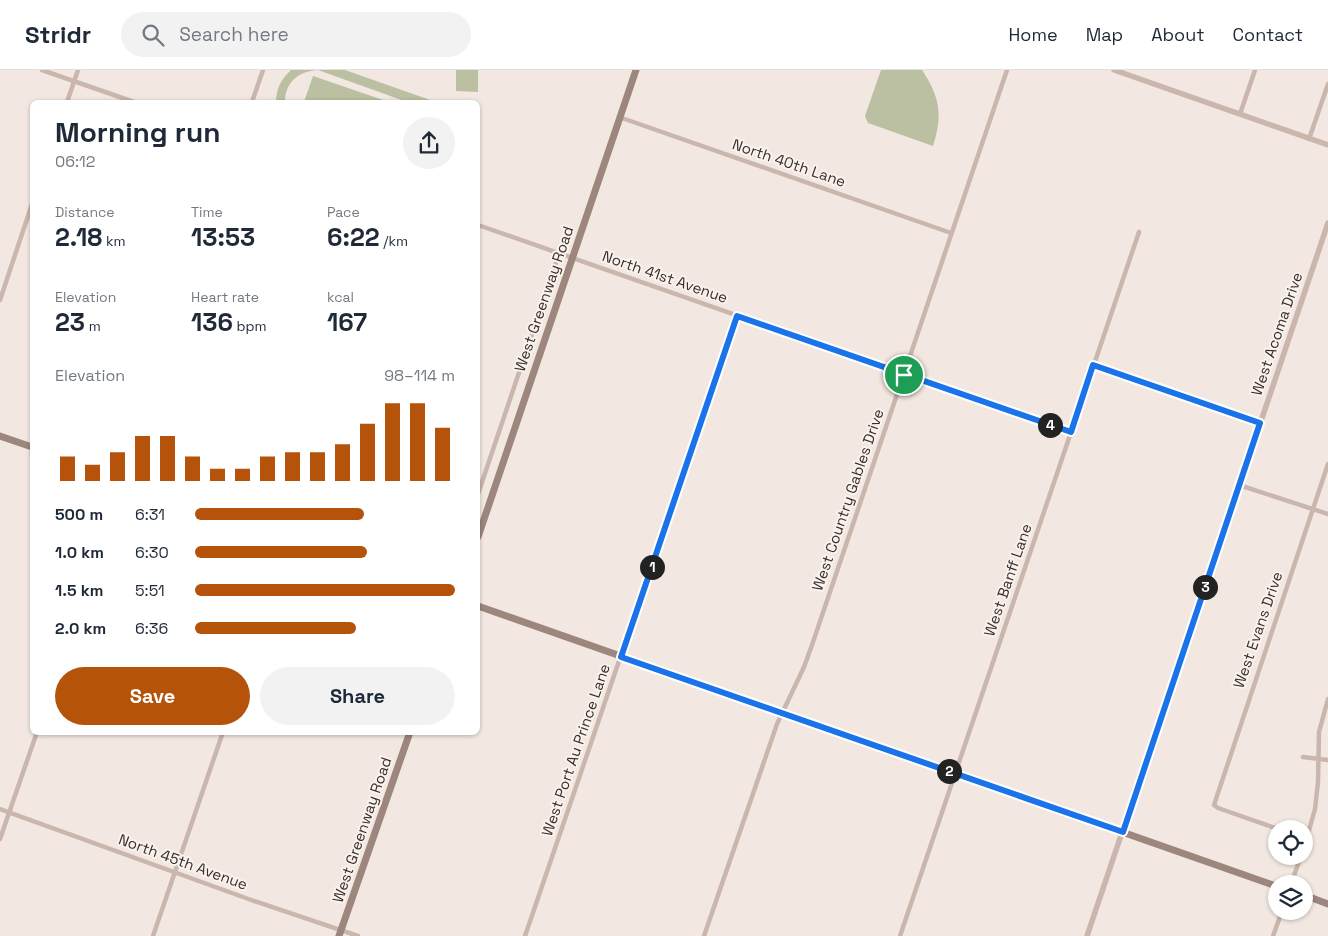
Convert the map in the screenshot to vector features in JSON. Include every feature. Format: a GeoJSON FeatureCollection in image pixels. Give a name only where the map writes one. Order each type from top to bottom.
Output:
{"type":"FeatureCollection","features":[{"type":"Feature","properties":{"kind":"main road","name":"West Greenway Road"},"geometry":{"type":"LineString","coordinates":[[480,532],[636,70]]}},
{"type":"Feature","properties":{"kind":"main road"},"geometry":{"type":"LineString","coordinates":[[0,436],[30,446]]}},
{"type":"Feature","properties":{"kind":"main road"},"geometry":{"type":"LineString","coordinates":[[480,607],[1268,883]]}},
{"type":"Feature","properties":{"kind":"main road","name":"West Greenway Road"},"geometry":{"type":"LineString","coordinates":[[340,933],[409,735]]}},
{"type":"Feature","properties":{"kind":"main road"},"geometry":{"type":"LineString","coordinates":[[1313,898],[1328,904]]}},
{"type":"Feature","properties":{"kind":"street"},"geometry":{"type":"LineString","coordinates":[[42,70],[128,100]]}},
{"type":"Feature","properties":{"kind":"street"},"geometry":{"type":"LineString","coordinates":[[68,100],[78,70]]}},
{"type":"Feature","properties":{"kind":"street"},"geometry":{"type":"LineString","coordinates":[[253,100],[263,70]]}},
{"type":"Feature","properties":{"kind":"street","name":"West Country Gables Drive"},"geometry":{"type":"LineString","coordinates":[[704,936],[782,713],[804,667],[812,645],[1007,70]]}},
{"type":"Feature","properties":{"kind":"street"},"geometry":{"type":"LineString","coordinates":[[1114,70],[1126,72],[1328,145]]}},
{"type":"Feature","properties":{"kind":"street"},"geometry":{"type":"LineString","coordinates":[[1240,114],[1255,70]]}},
{"type":"Feature","properties":{"kind":"street"},"geometry":{"type":"LineString","coordinates":[[1310,138],[1328,84]]}},
{"type":"Feature","properties":{"kind":"street","name":"North 40th Lane"},"geometry":{"type":"LineString","coordinates":[[619,117],[951,233]]}},
{"type":"Feature","properties":{"kind":"street"},"geometry":{"type":"LineString","coordinates":[[0,300],[30,210]]}},
{"type":"Feature","properties":{"kind":"street","name":"West Acoma Drive"},"geometry":{"type":"LineString","coordinates":[[1087,936],[1328,223]]}},
{"type":"Feature","properties":{"kind":"street","name":"North 41st Avenue"},"geometry":{"type":"LineString","coordinates":[[480,226],[1071,432]]}},
{"type":"Feature","properties":{"kind":"street","name":"West Banff Lane"},"geometry":{"type":"LineString","coordinates":[[900,936],[1139,232]]}},
{"type":"Feature","properties":{"kind":"street","name":"West Greenway Road"},"geometry":{"type":"LineString","coordinates":[[480,488],[559,254]]}},
{"type":"Feature","properties":{"kind":"street","name":"West Port Au Prince Lane"},"geometry":{"type":"LineString","coordinates":[[525,936],[737,316]]}},
{"type":"Feature","properties":{"kind":"street"},"geometry":{"type":"LineString","coordinates":[[1093,365],[1260,423]]}},
{"type":"Feature","properties":{"kind":"street","name":"West Evans Drive"},"geometry":{"type":"LineString","coordinates":[[1268,826],[1214,805],[1328,464]]}},
{"type":"Feature","properties":{"kind":"street"},"geometry":{"type":"LineString","coordinates":[[1239,485],[1328,514]]}},
{"type":"Feature","properties":{"kind":"street"},"geometry":{"type":"LineString","coordinates":[[1311,820],[1317,795],[1319,732],[1328,699]]}},
{"type":"Feature","properties":{"kind":"street"},"geometry":{"type":"LineString","coordinates":[[0,839],[36,735]]}},
{"type":"Feature","properties":{"kind":"street"},"geometry":{"type":"LineString","coordinates":[[152,936],[222,735]]}},
{"type":"Feature","properties":{"kind":"street"},"geometry":{"type":"LineString","coordinates":[[1303,757],[1318,757],[1328,760]]}},
{"type":"Feature","properties":{"kind":"street","name":"North 45th Avenue"},"geometry":{"type":"LineString","coordinates":[[0,809],[340,933],[358,936]]}},
{"type":"Feature","properties":{"kind":"street"},"geometry":{"type":"LineString","coordinates":[[1273,936],[1279,920]]}},
{"type":"Feature","properties":{"kind":"green space"},"geometry":{"type":"Polygon","coordinates":[[[291,70],[318,70],[304,73],[294,79],[287,89],[285,100],[276,100],[280,84],[291,70]]]}},
{"type":"Feature","properties":{"kind":"green space"},"geometry":{"type":"Polygon","coordinates":[[[318,70],[345,70],[430,100],[401,100],[318,70]]]}},
{"type":"Feature","properties":{"kind":"green space"},"geometry":{"type":"Polygon","coordinates":[[[456,70],[478,70],[478,92],[456,91],[456,70]]]}},
{"type":"Feature","properties":{"kind":"green space"},"geometry":{"type":"Polygon","coordinates":[[[881,70],[922,70],[933,89],[938,106],[938,125],[933,146],[868,123],[865,116],[881,70]]]}},
{"type":"Feature","properties":{"kind":"green space"},"geometry":{"type":"Polygon","coordinates":[[[313,76],[383,100],[305,100],[313,76]]]}},
{"type":"Feature","properties":{"kind":"route"},"geometry":{"type":"LineString","coordinates":[[737,316],[904,375],[1071,432],[1093,365],[1260,423],[1123,832],[621,657],[737,316]]}}]}
